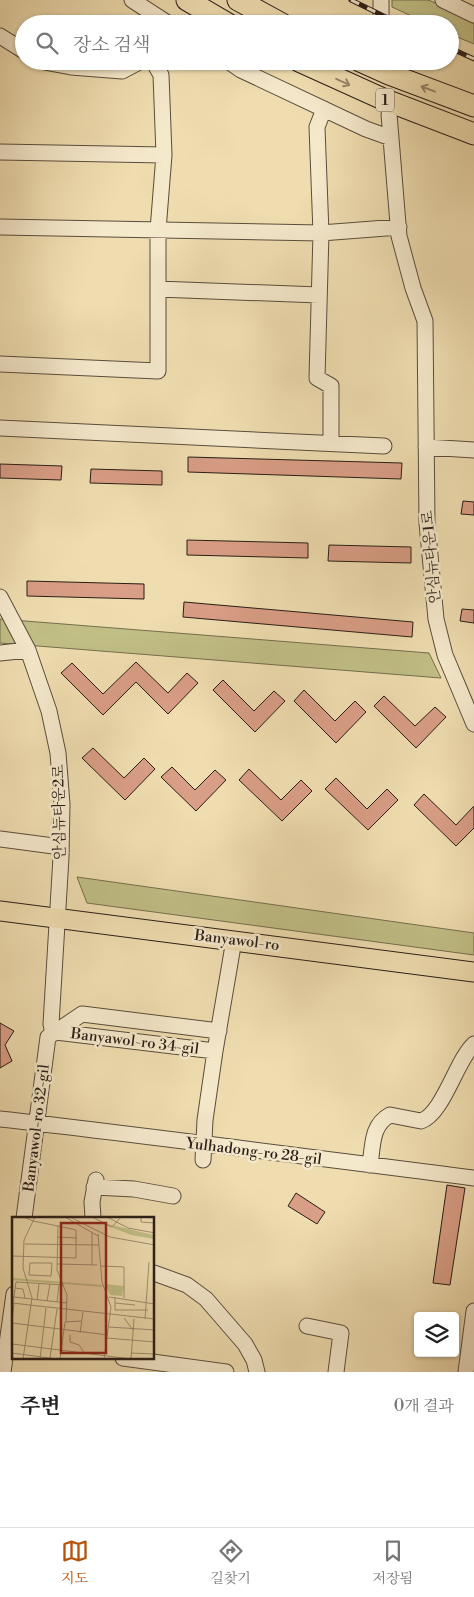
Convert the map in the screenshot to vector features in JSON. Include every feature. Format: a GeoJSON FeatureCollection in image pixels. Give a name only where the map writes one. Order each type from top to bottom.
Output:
{"type":"FeatureCollection","features":[{"type":"Feature","properties":{"kind":"highway"},"geometry":{"type":"LineString","coordinates":[[187,0],[213,15]]}},
{"type":"Feature","properties":{"kind":"highway"},"geometry":{"type":"LineString","coordinates":[[238,0],[266,15]]}},
{"type":"Feature","properties":{"kind":"highway","name":"1"},"geometry":{"type":"LineString","coordinates":[[319,70],[383,99],[474,134]]}},
{"type":"Feature","properties":{"kind":"highway","name":"1"},"geometry":{"type":"LineString","coordinates":[[380,70],[474,106]]}},
{"type":"Feature","properties":{"kind":"main road","name":"Banyawol-ro"},"geometry":{"type":"LineString","coordinates":[[0,911],[474,972]]}},
{"type":"Feature","properties":{"kind":"street"},"geometry":{"type":"LineString","coordinates":[[132,0],[155,15]]}},
{"type":"Feature","properties":{"kind":"street"},"geometry":{"type":"LineString","coordinates":[[381,0],[382,15]]}},
{"type":"Feature","properties":{"kind":"street"},"geometry":{"type":"LineString","coordinates":[[443,0],[474,15]]}},
{"type":"Feature","properties":{"kind":"street"},"geometry":{"type":"LineString","coordinates":[[0,36],[15,45]]}},
{"type":"Feature","properties":{"kind":"street"},"geometry":{"type":"LineString","coordinates":[[109,70],[124,70]]}},
{"type":"Feature","properties":{"kind":"street"},"geometry":{"type":"LineString","coordinates":[[0,364],[158,371],[158,230],[164,155],[161,75],[158,70]]}},
{"type":"Feature","properties":{"kind":"street"},"geometry":{"type":"LineString","coordinates":[[241,70],[366,129],[391,138]]}},
{"type":"Feature","properties":{"kind":"street"},"geometry":{"type":"LineString","coordinates":[[324,109],[317,127],[321,233],[317,378],[331,386],[331,443]]}},
{"type":"Feature","properties":{"kind":"street","name":"안심뉴타운1로"},"geometry":{"type":"LineString","coordinates":[[389,114],[399,236],[413,288],[425,321],[427,523],[436,618],[445,655],[474,724]]}},
{"type":"Feature","properties":{"kind":"street"},"geometry":{"type":"LineString","coordinates":[[0,152],[164,155]]}},
{"type":"Feature","properties":{"kind":"street"},"geometry":{"type":"LineString","coordinates":[[0,227],[321,233],[399,227]]}},
{"type":"Feature","properties":{"kind":"street"},"geometry":{"type":"LineString","coordinates":[[158,289],[319,295]]}},
{"type":"Feature","properties":{"kind":"street"},"geometry":{"type":"LineString","coordinates":[[0,428],[384,446]]}},
{"type":"Feature","properties":{"kind":"street"},"geometry":{"type":"LineString","coordinates":[[426,448],[474,450]]}},
{"type":"Feature","properties":{"kind":"street","name":"안심뉴타운2로"},"geometry":{"type":"LineString","coordinates":[[0,597],[28,650],[49,711],[58,753],[62,804],[50,1024],[52,1034]]}},
{"type":"Feature","properties":{"kind":"street"},"geometry":{"type":"LineString","coordinates":[[0,653],[28,650]]}},
{"type":"Feature","properties":{"kind":"street"},"geometry":{"type":"LineString","coordinates":[[0,838],[61,846]]}},
{"type":"Feature","properties":{"kind":"street","name":"Banyawol-ro 34-gil"},"geometry":{"type":"LineString","coordinates":[[203,1160],[205,1120],[234,940]]}},
{"type":"Feature","properties":{"kind":"street","name":"Banyawol-ro 34-gil"},"geometry":{"type":"LineString","coordinates":[[52,1034],[82,1014],[219,1031]]}},
{"type":"Feature","properties":{"kind":"street","name":"Banyawol-ro 34-gil"},"geometry":{"type":"LineString","coordinates":[[52,1034],[215,1051]]}},
{"type":"Feature","properties":{"kind":"street","name":"Banyawol-ro 32-gil"},"geometry":{"type":"LineString","coordinates":[[24,1217],[35,1123],[52,1034]]}},
{"type":"Feature","properties":{"kind":"street"},"geometry":{"type":"LineString","coordinates":[[370,1165],[374,1135],[379,1123],[390,1115],[421,1121],[430,1116],[454,1080],[466,1053],[474,1044]]}},
{"type":"Feature","properties":{"kind":"street","name":"Yulhadong-ro 28-gil"},"geometry":{"type":"LineString","coordinates":[[0,1114],[35,1123]]}},
{"type":"Feature","properties":{"kind":"street","name":"Yulhadong-ro 28-gil"},"geometry":{"type":"LineString","coordinates":[[0,1119],[474,1178]]}},
{"type":"Feature","properties":{"kind":"street"},"geometry":{"type":"LineString","coordinates":[[93,1217],[92,1202],[95,1184],[173,1196]]}},
{"type":"Feature","properties":{"kind":"street"},"geometry":{"type":"LineString","coordinates":[[155,1274],[187,1284],[206,1299],[245,1344],[254,1360],[257,1372]]}},
{"type":"Feature","properties":{"kind":"street"},"geometry":{"type":"LineString","coordinates":[[3,1372],[12,1308]]}},
{"type":"Feature","properties":{"kind":"street"},"geometry":{"type":"LineString","coordinates":[[466,1372],[474,1311]]}},
{"type":"Feature","properties":{"kind":"street"},"geometry":{"type":"LineString","coordinates":[[306,1326],[341,1333],[336,1372]]}},
{"type":"Feature","properties":{"kind":"street"},"geometry":{"type":"LineString","coordinates":[[138,1360],[226,1372]]}},
{"type":"Feature","properties":{"kind":"shaded area"},"geometry":{"type":"Polygon","coordinates":[[[392,0],[428,0],[474,18],[474,44],[459,38],[459,15],[409,15],[392,7],[392,0]]]}},
{"type":"Feature","properties":{"kind":"shaded area"},"geometry":{"type":"Polygon","coordinates":[[[0,619],[429,653],[441,678],[0,643],[0,619]]]}},
{"type":"Feature","properties":{"kind":"shaded area"},"geometry":{"type":"Polygon","coordinates":[[[77,877],[474,933],[474,955],[87,903],[77,877]]]}},
{"type":"Feature","properties":{"kind":"building"},"geometry":{"type":"Polygon","coordinates":[[[188,457],[402,463],[401,479],[188,472],[188,457]]]}},
{"type":"Feature","properties":{"kind":"building"},"geometry":{"type":"Polygon","coordinates":[[[0,464],[62,466],[61,480],[0,478],[0,464]]]}},
{"type":"Feature","properties":{"kind":"building"},"geometry":{"type":"Polygon","coordinates":[[[91,469],[162,471],[162,485],[90,483],[91,469]]]}},
{"type":"Feature","properties":{"kind":"building"},"geometry":{"type":"Polygon","coordinates":[[[463,501],[474,502],[474,515],[461,514],[463,501]]]}},
{"type":"Feature","properties":{"kind":"building"},"geometry":{"type":"Polygon","coordinates":[[[187,540],[308,543],[308,558],[187,555],[187,540]]]}},
{"type":"Feature","properties":{"kind":"building"},"geometry":{"type":"Polygon","coordinates":[[[329,545],[411,547],[411,563],[328,561],[329,545]]]}},
{"type":"Feature","properties":{"kind":"building"},"geometry":{"type":"Polygon","coordinates":[[[27,581],[144,584],[144,599],[27,596],[27,581]]]}},
{"type":"Feature","properties":{"kind":"building"},"geometry":{"type":"Polygon","coordinates":[[[184,602],[413,622],[412,637],[183,617],[184,602]]]}},
{"type":"Feature","properties":{"kind":"building"},"geometry":{"type":"Polygon","coordinates":[[[462,609],[474,610],[474,623],[460,621],[462,609]]]}},
{"type":"Feature","properties":{"kind":"building"},"geometry":{"type":"Polygon","coordinates":[[[136,662],[168,693],[187,673],[198,683],[168,714],[136,682],[103,715],[61,673],[72,663],[103,694],[136,662]]]}},
{"type":"Feature","properties":{"kind":"building"},"geometry":{"type":"Polygon","coordinates":[[[223,680],[254,711],[274,691],[285,701],[255,732],[213,690],[223,680]]]}},
{"type":"Feature","properties":{"kind":"building"},"geometry":{"type":"Polygon","coordinates":[[[304,690],[335,721],[355,701],[366,712],[336,743],[294,701],[304,690]]]}},
{"type":"Feature","properties":{"kind":"building"},"geometry":{"type":"Polygon","coordinates":[[[384,696],[415,726],[435,707],[446,717],[416,748],[374,706],[384,696]]]}},
{"type":"Feature","properties":{"kind":"building"},"geometry":{"type":"Polygon","coordinates":[[[93,748],[124,778],[144,758],[155,769],[125,800],[82,758],[93,748]]]}},
{"type":"Feature","properties":{"kind":"building"},"geometry":{"type":"Polygon","coordinates":[[[172,767],[195,790],[215,770],[226,780],[196,811],[161,777],[172,767]]]}},
{"type":"Feature","properties":{"kind":"building"},"geometry":{"type":"Polygon","coordinates":[[[249,769],[281,800],[301,780],[312,791],[282,821],[239,780],[249,769]]]}},
{"type":"Feature","properties":{"kind":"building"},"geometry":{"type":"Polygon","coordinates":[[[336,778],[367,809],[387,789],[398,800],[368,830],[325,789],[336,778]]]}},
{"type":"Feature","properties":{"kind":"building"},"geometry":{"type":"Polygon","coordinates":[[[424,794],[456,825],[474,806],[474,828],[456,846],[414,805],[424,794]]]}},
{"type":"Feature","properties":{"kind":"building"},"geometry":{"type":"Polygon","coordinates":[[[0,1023],[14,1031],[5,1045],[12,1061],[0,1068],[0,1023]]]}},
{"type":"Feature","properties":{"kind":"building"},"geometry":{"type":"Polygon","coordinates":[[[447,1185],[465,1188],[450,1285],[433,1283],[447,1185]]]}},
{"type":"Feature","properties":{"kind":"building"},"geometry":{"type":"Polygon","coordinates":[[[296,1193],[325,1212],[317,1224],[288,1206],[296,1193]]]}},
{"type":"Feature","properties":{"kind":"railway"},"geometry":{"type":"LineString","coordinates":[[351,0],[382,15]]}},
{"type":"Feature","properties":{"kind":"railway"},"geometry":{"type":"LineString","coordinates":[[459,52],[474,59]]}}]}
